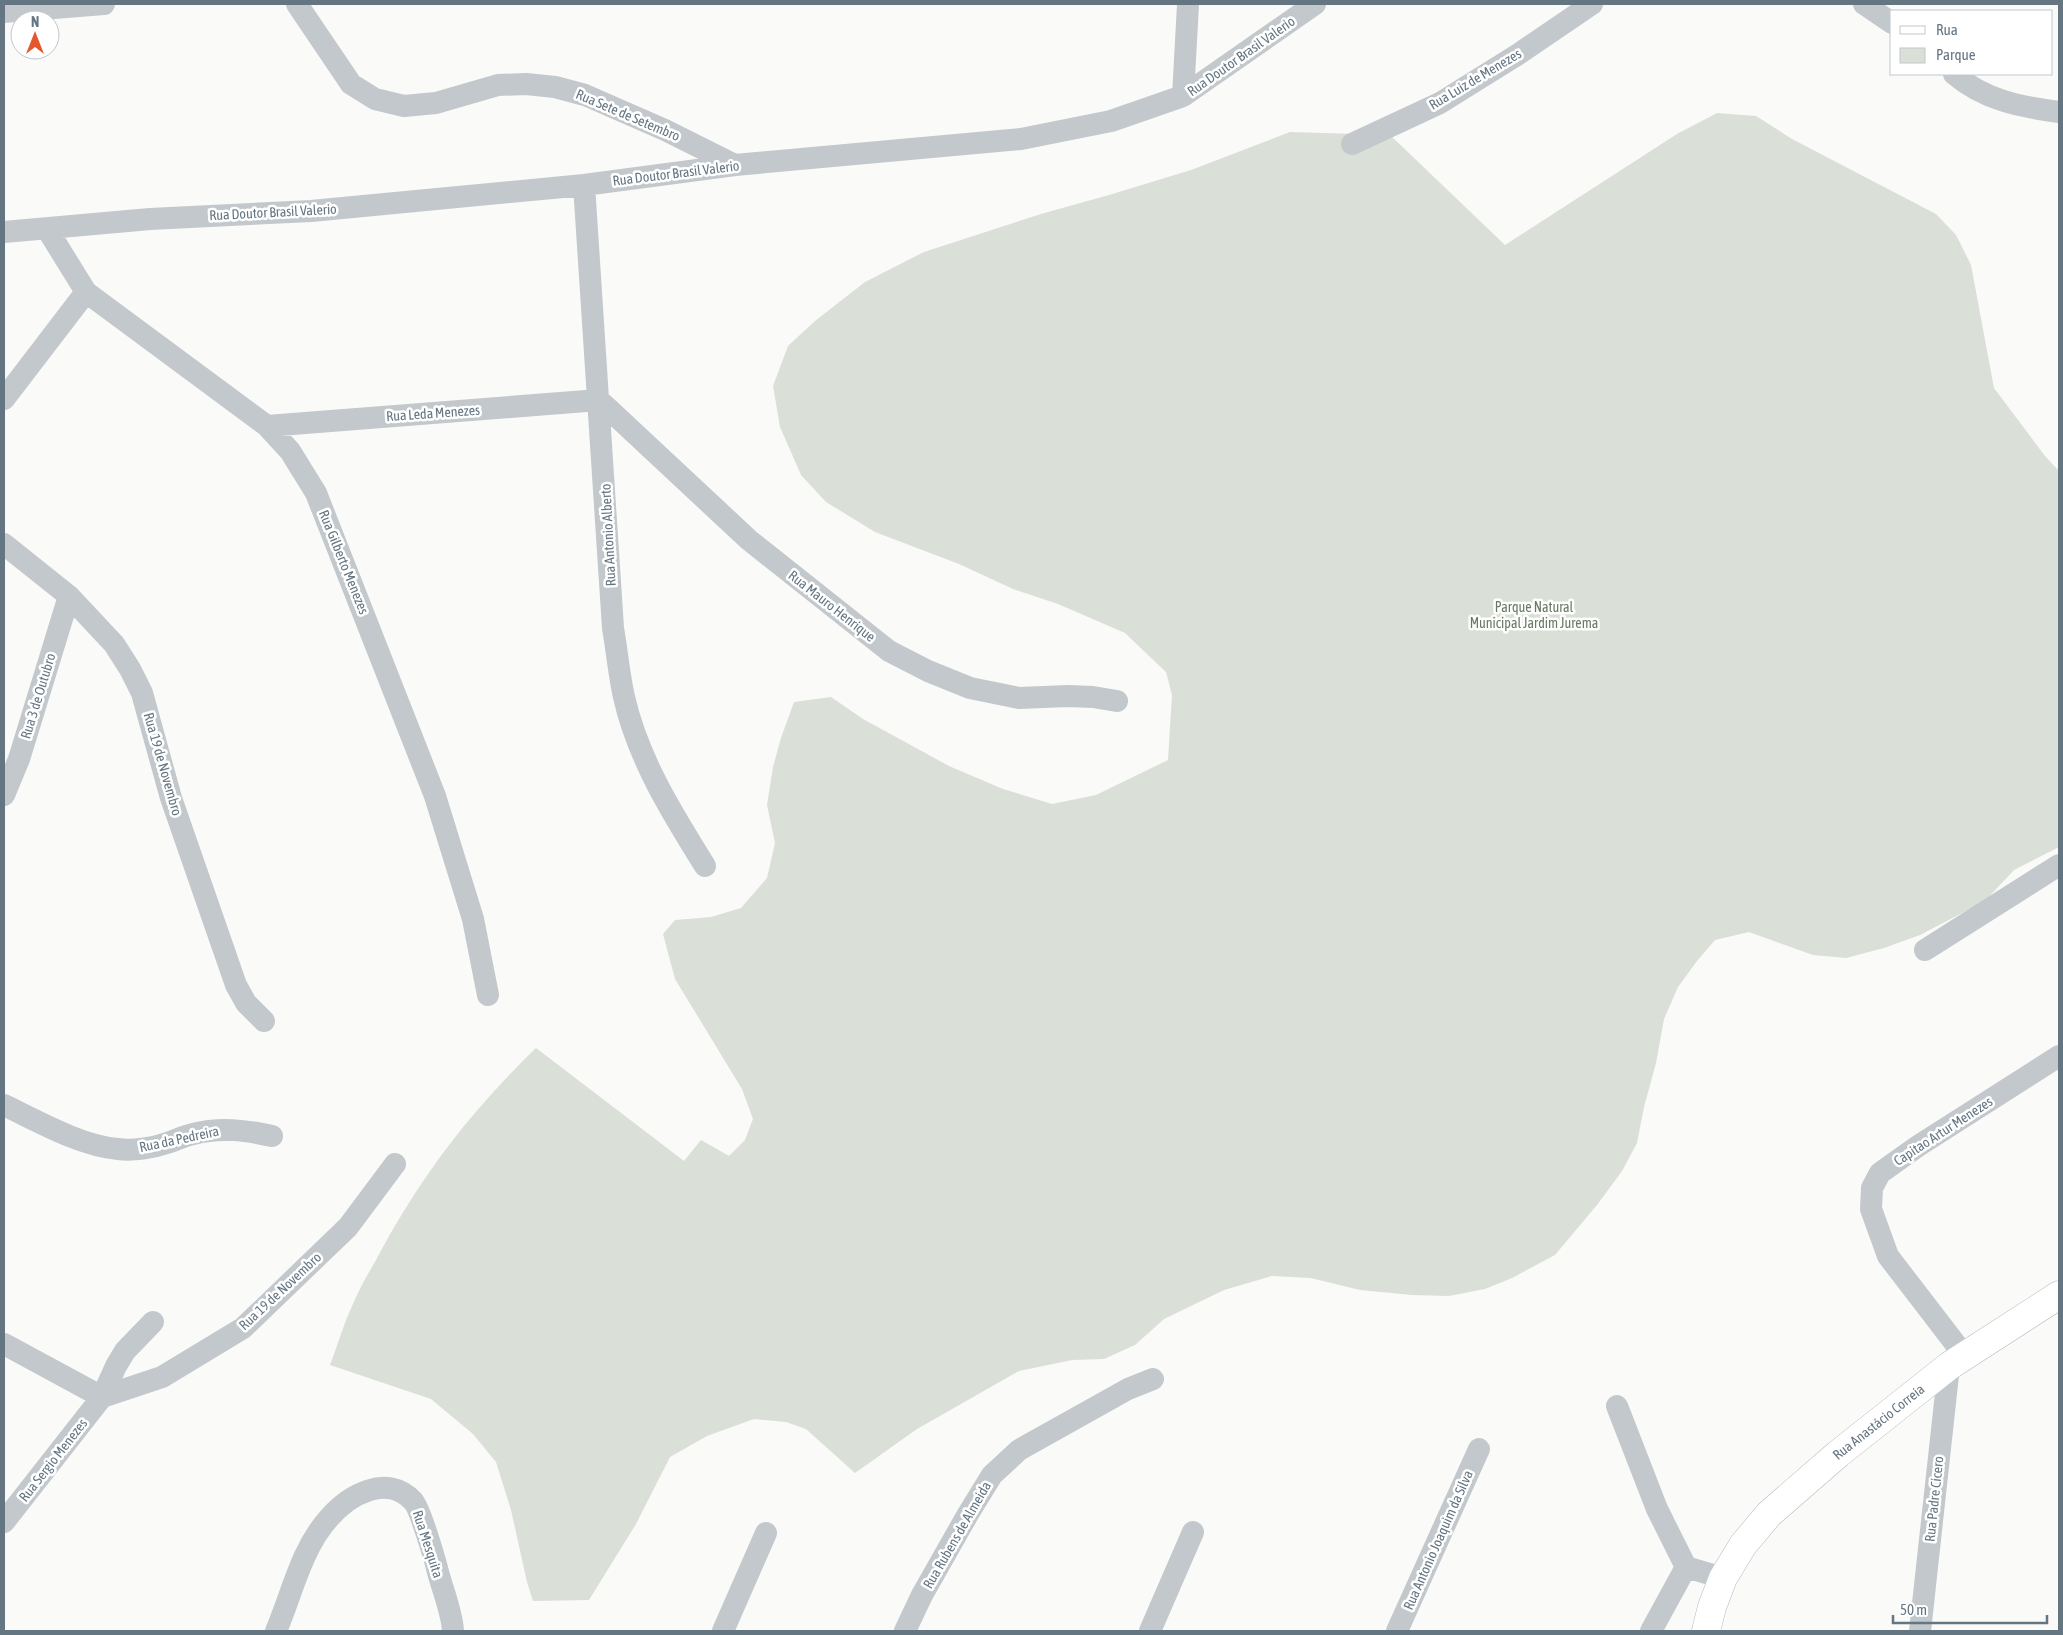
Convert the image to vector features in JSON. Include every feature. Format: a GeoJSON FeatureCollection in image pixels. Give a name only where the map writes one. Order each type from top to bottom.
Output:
{"type":"FeatureCollection","features":[{"type":"Feature","properties":{"kind":"main road","name":"Rua Anastácio Correia"},"geometry":{"type":"LineString","coordinates":[[1706,1631],[1712,1607],[1723,1578],[1743,1545],[1769,1514],[1838,1454],[1957,1360],[2059,1295]]}},
{"type":"Feature","properties":{"kind":"street"},"geometry":{"type":"LineString","coordinates":[[4,12],[104,4]]}},
{"type":"Feature","properties":{"kind":"street","name":"Rua Sete de Setembro"},"geometry":{"type":"LineString","coordinates":[[297,4],[351,84],[375,100],[404,106],[436,103],[498,85],[555,86],[585,95],[656,126],[735,165]]}},
{"type":"Feature","properties":{"kind":"street"},"geometry":{"type":"LineString","coordinates":[[1183,96],[1188,4]]}},
{"type":"Feature","properties":{"kind":"street","name":"Rua Doutor Brasil Valerio"},"geometry":{"type":"LineString","coordinates":[[4,232],[150,219],[311,211],[584,185],[735,165],[1020,140],[1111,121],[1183,96],[1315,4]]}},
{"type":"Feature","properties":{"kind":"street","name":"Rua Luiz de Menezes"},"geometry":{"type":"LineString","coordinates":[[1352,144],[1440,103],[1517,55],[1592,4]]}},
{"type":"Feature","properties":{"kind":"street"},"geometry":{"type":"LineString","coordinates":[[1864,4],[1890,22]]}},
{"type":"Feature","properties":{"kind":"street"},"geometry":{"type":"LineString","coordinates":[[1955,75],[1963,82],[2006,103],[2059,112]]}},
{"type":"Feature","properties":{"kind":"street","name":"Rua Antonio Alberto"},"geometry":{"type":"LineString","coordinates":[[584,185],[613,628],[624,697],[641,750],[663,798],[705,866]]}},
{"type":"Feature","properties":{"kind":"street","name":"Rua Gilberto Menezes"},"geometry":{"type":"LineString","coordinates":[[47,229],[86,292],[267,426],[290,451],[316,493],[428,778],[473,919],[488,995]]}},
{"type":"Feature","properties":{"kind":"street"},"geometry":{"type":"LineString","coordinates":[[4,399],[86,292]]}},
{"type":"Feature","properties":{"kind":"street","name":"Rua Leda Menezes"},"geometry":{"type":"LineString","coordinates":[[267,426],[599,400]]}},
{"type":"Feature","properties":{"kind":"street","name":"Rua Mauro Henrique"},"geometry":{"type":"LineString","coordinates":[[599,400],[749,540],[840,614],[889,650],[928,671],[970,688],[1019,698],[1076,696],[1118,701]]}},
{"type":"Feature","properties":{"kind":"street","name":"Rua 19 de Novembro"},"geometry":{"type":"LineString","coordinates":[[4,544],[69,596],[114,644],[130,669],[142,693],[171,798],[236,985],[246,1003],[264,1021]]}},
{"type":"Feature","properties":{"kind":"street","name":"Rua 3 de Outubro"},"geometry":{"type":"LineString","coordinates":[[4,795],[18,759],[69,596]]}},
{"type":"Feature","properties":{"kind":"street"},"geometry":{"type":"LineString","coordinates":[[1925,950],[2059,865]]}},
{"type":"Feature","properties":{"kind":"street","name":"Capitao Artur Menezes"},"geometry":{"type":"LineString","coordinates":[[1957,1360],[1888,1256],[1871,1210],[1872,1188],[1880,1173],[1918,1146],[2059,1056]]}},
{"type":"Feature","properties":{"kind":"street","name":"Rua da Pedreira"},"geometry":{"type":"LineString","coordinates":[[4,1105],[72,1138],[117,1149],[166,1144],[191,1134],[220,1129],[245,1130],[272,1136]]}},
{"type":"Feature","properties":{"kind":"street","name":"Rua 19 de Novembro"},"geometry":{"type":"LineString","coordinates":[[102,1397],[162,1377],[242,1328],[348,1227],[395,1164]]}},
{"type":"Feature","properties":{"kind":"street","name":"Rua Sergio Menezes"},"geometry":{"type":"LineString","coordinates":[[4,1522],[102,1397],[125,1351],[153,1322]]}},
{"type":"Feature","properties":{"kind":"street"},"geometry":{"type":"LineString","coordinates":[[4,1344],[102,1397]]}},
{"type":"Feature","properties":{"kind":"street","name":"Rua Padre Cicero"},"geometry":{"type":"LineString","coordinates":[[1920,1631],[1957,1360]]}},
{"type":"Feature","properties":{"kind":"street","name":"Rua Rubens de Almeida"},"geometry":{"type":"LineString","coordinates":[[905,1631],[926,1587],[992,1475],[1019,1450],[1128,1390],[1153,1379]]}},
{"type":"Feature","properties":{"kind":"street"},"geometry":{"type":"LineString","coordinates":[[1617,1406],[1657,1509],[1686,1567],[1723,1578]]}},
{"type":"Feature","properties":{"kind":"street","name":"Rua Antonio Joaquim da Silva"},"geometry":{"type":"LineString","coordinates":[[1397,1631],[1479,1449]]}},
{"type":"Feature","properties":{"kind":"street","name":"Rua Mesquita"},"geometry":{"type":"LineString","coordinates":[[276,1631],[308,1548],[328,1519],[349,1499],[378,1487],[398,1489],[414,1502],[433,1552],[453,1631]]}},
{"type":"Feature","properties":{"kind":"street"},"geometry":{"type":"LineString","coordinates":[[1150,1631],[1192,1532]]}},
{"type":"Feature","properties":{"kind":"street"},"geometry":{"type":"LineString","coordinates":[[723,1631],[766,1533]]}},
{"type":"Feature","properties":{"kind":"street"},"geometry":{"type":"LineString","coordinates":[[1651,1631],[1686,1567]]}},
{"type":"Feature","properties":{"kind":"green space","name":"Parque Natural Municipal Jardim Jurema"},"geometry":{"type":"Polygon","coordinates":[[[1717,113],[1756,116],[1792,139],[1936,214],[1956,235],[1971,265],[1994,388],[2045,456],[2059,471],[2059,847],[2014,870],[1985,901],[1920,935],[1884,948],[1846,958],[1813,955],[1749,932],[1715,940],[1678,987],[1664,1019],[1656,1063],[1644,1107],[1637,1143],[1622,1171],[1597,1205],[1555,1255],[1512,1278],[1485,1289],[1449,1296],[1360,1290],[1311,1278],[1272,1276],[1224,1290],[1164,1319],[1135,1345],[1104,1359],[1072,1360],[1019,1371],[917,1429],[855,1473],[806,1429],[786,1422],[754,1419],[707,1436],[670,1457],[636,1524],[589,1600],[533,1601],[511,1510],[496,1462],[473,1434],[431,1399],[330,1365],[355,1298],[410,1201],[447,1147],[489,1097],[536,1048],[684,1161],[701,1140],[729,1156],[745,1140],[753,1119],[742,1089],[675,979],[663,934],[675,920],[711,917],[741,908],[767,878],[775,843],[767,805],[773,767],[794,702],[831,697],[863,719],[949,766],[1003,789],[1052,804],[1096,795],[1168,760],[1172,695],[1166,672],[1125,633],[1058,604],[1013,589],[959,564],[875,532],[826,502],[801,475],[780,427],[773,386],[788,346],[815,321],[865,282],[924,252],[1041,214],[1191,170],[1290,132],[1390,135],[1505,245],[1677,134],[1717,113]]]}}]}
